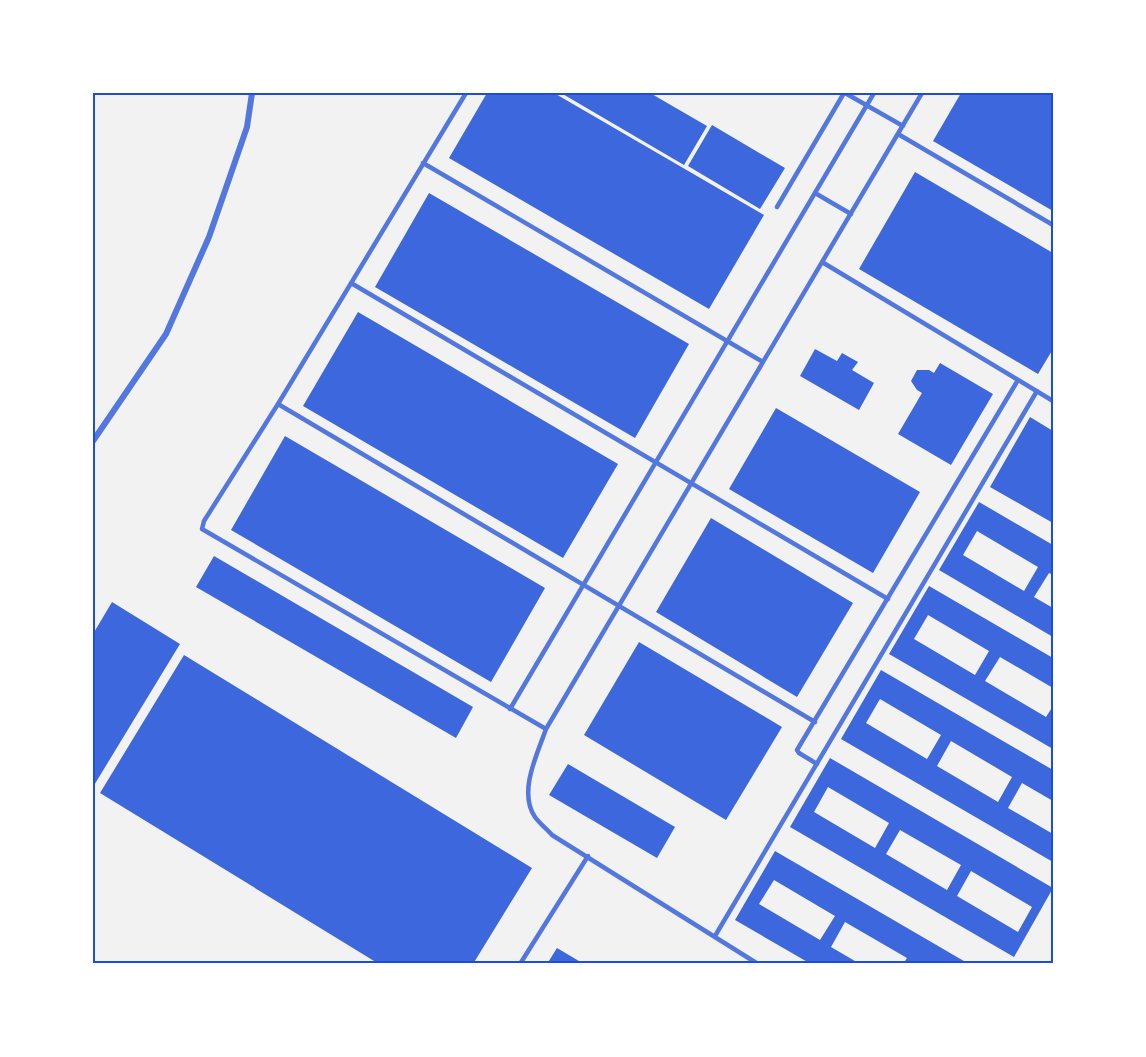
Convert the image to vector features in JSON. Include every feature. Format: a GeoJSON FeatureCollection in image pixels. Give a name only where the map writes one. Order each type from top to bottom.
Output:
{"type":"FeatureCollection","features":[{"type":"Feature","properties":{"kind":"street"},"geometry":{"type":"LineString","coordinates":[[93,441],[166,334],[209,237],[247,127],[252,93]]}},
{"type":"Feature","properties":{"kind":"lane"},"geometry":{"type":"LineString","coordinates":[[466,93],[278,404],[204,521],[202,529],[546,729]]}},
{"type":"Feature","properties":{"kind":"lane"},"geometry":{"type":"LineString","coordinates":[[777,207],[844,93],[903,126]]}},
{"type":"Feature","properties":{"kind":"lane"},"geometry":{"type":"LineString","coordinates":[[510,709],[874,93]]}},
{"type":"Feature","properties":{"kind":"lane"},"geometry":{"type":"LineString","coordinates":[[758,964],[552,835],[536,818],[529,804],[528,784],[546,729],[922,93]]}},
{"type":"Feature","properties":{"kind":"lane"},"geometry":{"type":"LineString","coordinates":[[898,134],[1053,225]]}},
{"type":"Feature","properties":{"kind":"lane"},"geometry":{"type":"LineString","coordinates":[[423,164],[763,362]]}},
{"type":"Feature","properties":{"kind":"lane"},"geometry":{"type":"LineString","coordinates":[[816,193],[851,214]]}},
{"type":"Feature","properties":{"kind":"lane"},"geometry":{"type":"LineString","coordinates":[[822,262],[1018,380],[1052,398]]}},
{"type":"Feature","properties":{"kind":"lane"},"geometry":{"type":"LineString","coordinates":[[351,283],[888,599]]}},
{"type":"Feature","properties":{"kind":"lane"},"geometry":{"type":"LineString","coordinates":[[817,764],[797,752],[1018,380]]}},
{"type":"Feature","properties":{"kind":"lane"},"geometry":{"type":"LineString","coordinates":[[715,936],[1037,391]]}},
{"type":"Feature","properties":{"kind":"lane"},"geometry":{"type":"LineString","coordinates":[[278,404],[815,722]]}},
{"type":"Feature","properties":{"kind":"lane"},"geometry":{"type":"LineString","coordinates":[[520,964],[588,856]]}},
{"type":"Feature","properties":{"kind":"building"},"geometry":{"type":"Polygon","coordinates":[[[487,93],[554,93],[764,215],[709,309],[449,158],[487,93]]]}},
{"type":"Feature","properties":{"kind":"building"},"geometry":{"type":"Polygon","coordinates":[[[561,93],[650,93],[707,126],[684,165],[561,93]]]}},
{"type":"Feature","properties":{"kind":"building"},"geometry":{"type":"Polygon","coordinates":[[[961,93],[1053,93],[1053,211],[933,141],[961,93]]]}},
{"type":"Feature","properties":{"kind":"building"},"geometry":{"type":"Polygon","coordinates":[[[712,125],[785,168],[760,209],[688,166],[712,125]]]}},
{"type":"Feature","properties":{"kind":"building"},"geometry":{"type":"Polygon","coordinates":[[[915,172],[1053,253],[1053,349],[1038,374],[859,269],[915,172]]]}},
{"type":"Feature","properties":{"kind":"building"},"geometry":{"type":"Polygon","coordinates":[[[429,193],[689,344],[635,438],[375,287],[429,193]]]}},
{"type":"Feature","properties":{"kind":"building"},"geometry":{"type":"Polygon","coordinates":[[[358,312],[618,464],[563,558],[303,406],[358,312]]]}},
{"type":"Feature","properties":{"kind":"building"},"geometry":{"type":"Polygon","coordinates":[[[815,349],[837,361],[842,353],[858,362],[852,370],[874,383],[859,410],[800,376],[815,349]]]}},
{"type":"Feature","properties":{"kind":"building"},"geometry":{"type":"Polygon","coordinates":[[[940,363],[993,394],[951,465],[898,434],[922,393],[911,381],[917,370],[929,370],[934,373],[940,363]]]}},
{"type":"Feature","properties":{"kind":"building"},"geometry":{"type":"Polygon","coordinates":[[[776,408],[920,492],[873,573],[729,489],[776,408]]]}},
{"type":"Feature","properties":{"kind":"building"},"geometry":{"type":"Polygon","coordinates":[[[1030,417],[1053,431],[1053,523],[990,487],[1030,417]]]}},
{"type":"Feature","properties":{"kind":"building"},"geometry":{"type":"Polygon","coordinates":[[[285,436],[545,588],[491,682],[231,530],[285,436]]]}},
{"type":"Feature","properties":{"kind":"building"},"geometry":{"type":"Polygon","coordinates":[[[979,502],[1053,545],[1053,575],[1049,573],[1034,597],[1053,608],[1053,637],[939,570],[979,502]],[[977,531],[963,555],[1024,591],[1038,567],[977,531]]]}},
{"type":"Feature","properties":{"kind":"building"},"geometry":{"type":"Polygon","coordinates":[[[711,518],[853,603],[797,697],[656,612],[711,518]]]}},
{"type":"Feature","properties":{"kind":"building"},"geometry":{"type":"Polygon","coordinates":[[[214,556],[473,707],[456,738],[196,587],[214,556]]]}},
{"type":"Feature","properties":{"kind":"building"},"geometry":{"type":"Polygon","coordinates":[[[929,586],[1053,658],[1053,688],[1000,657],[985,681],[1046,717],[1053,706],[1053,749],[889,654],[929,586]],[[928,615],[914,639],[975,675],[989,651],[928,615]]]}},
{"type":"Feature","properties":{"kind":"building"},"geometry":{"type":"Polygon","coordinates":[[[112,602],[180,644],[93,787],[93,634],[112,602]]]}},
{"type":"Feature","properties":{"kind":"building"},"geometry":{"type":"Polygon","coordinates":[[[639,642],[782,727],[726,820],[584,735],[639,642]]]}},
{"type":"Feature","properties":{"kind":"building"},"geometry":{"type":"Polygon","coordinates":[[[184,655],[532,868],[473,964],[379,964],[100,793],[184,655]]]}},
{"type":"Feature","properties":{"kind":"building"},"geometry":{"type":"Polygon","coordinates":[[[881,670],[1053,770],[1053,801],[1022,783],[1008,808],[1053,834],[1053,862],[841,739],[881,670]],[[880,699],[866,723],[927,759],[941,735],[880,699]],[[951,741],[937,766],[998,802],[1012,777],[951,741]]]}},
{"type":"Feature","properties":{"kind":"building"},"geometry":{"type":"Polygon","coordinates":[[[830,758],[1053,888],[1014,957],[790,827],[830,758]],[[828,787],[814,812],[875,848],[889,823],[828,787]],[[900,830],[886,854],[947,890],[961,865],[900,830]],[[971,871],[957,896],[1018,932],[1032,907],[971,871]]]}},
{"type":"Feature","properties":{"kind":"building"},"geometry":{"type":"Polygon","coordinates":[[[568,764],[675,827],[657,858],[549,795],[568,764]]]}},
{"type":"Feature","properties":{"kind":"building"},"geometry":{"type":"Polygon","coordinates":[[[775,851],[969,964],[903,964],[907,958],[845,922],[831,947],[860,964],[811,964],[735,920],[775,851]],[[774,880],[759,904],[820,940],[835,916],[774,880]]]}},
{"type":"Feature","properties":{"kind":"building"},"geometry":{"type":"Polygon","coordinates":[[[557,948],[584,964],[547,964],[557,948]]]}}]}
